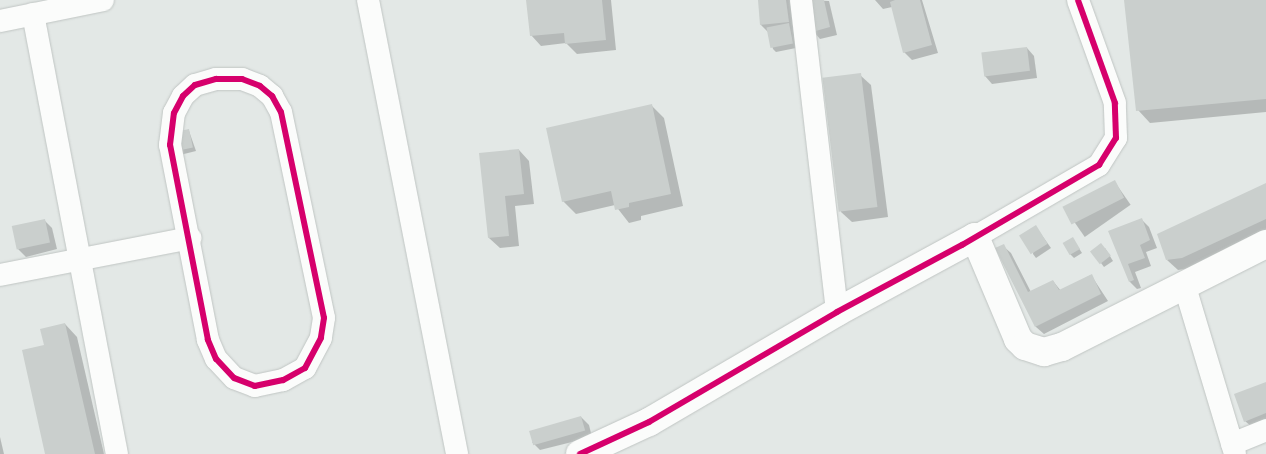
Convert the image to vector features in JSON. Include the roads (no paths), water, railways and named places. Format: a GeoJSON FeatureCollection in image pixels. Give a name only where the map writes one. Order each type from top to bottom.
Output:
{"type":"FeatureCollection","features":[{"type":"Feature","properties":{"kind":"street"},"geometry":{"type":"LineString","coordinates":[[0,20],[103,0]]}},
{"type":"Feature","properties":{"kind":"street"},"geometry":{"type":"LineString","coordinates":[[368,0],[457,454]]}},
{"type":"Feature","properties":{"kind":"street"},"geometry":{"type":"LineString","coordinates":[[800,0],[837,312]]}},
{"type":"Feature","properties":{"kind":"street"},"geometry":{"type":"LineString","coordinates":[[580,454],[649,422],[837,312],[975,237],[1099,165],[1116,138],[1115,102],[1078,0]]}},
{"type":"Feature","properties":{"kind":"street"},"geometry":{"type":"LineString","coordinates":[[33,14],[117,454]]}},
{"type":"Feature","properties":{"kind":"street"},"geometry":{"type":"LineString","coordinates":[[216,79],[242,79],[260,86],[272,96],[281,112],[324,318],[321,338],[305,368],[283,380],[255,386],[234,378],[216,359],[208,340],[190,238],[170,145],[174,114],[183,96],[196,85],[216,79]]}},
{"type":"Feature","properties":{"kind":"street"},"geometry":{"type":"LineString","coordinates":[[975,237],[1018,339],[1034,351],[1054,351],[1185,287],[1266,244]]}},
{"type":"Feature","properties":{"kind":"street"},"geometry":{"type":"LineString","coordinates":[[0,275],[190,238]]}},
{"type":"Feature","properties":{"kind":"street"},"geometry":{"type":"LineString","coordinates":[[1185,287],[1234,449],[1266,430]]}}]}
